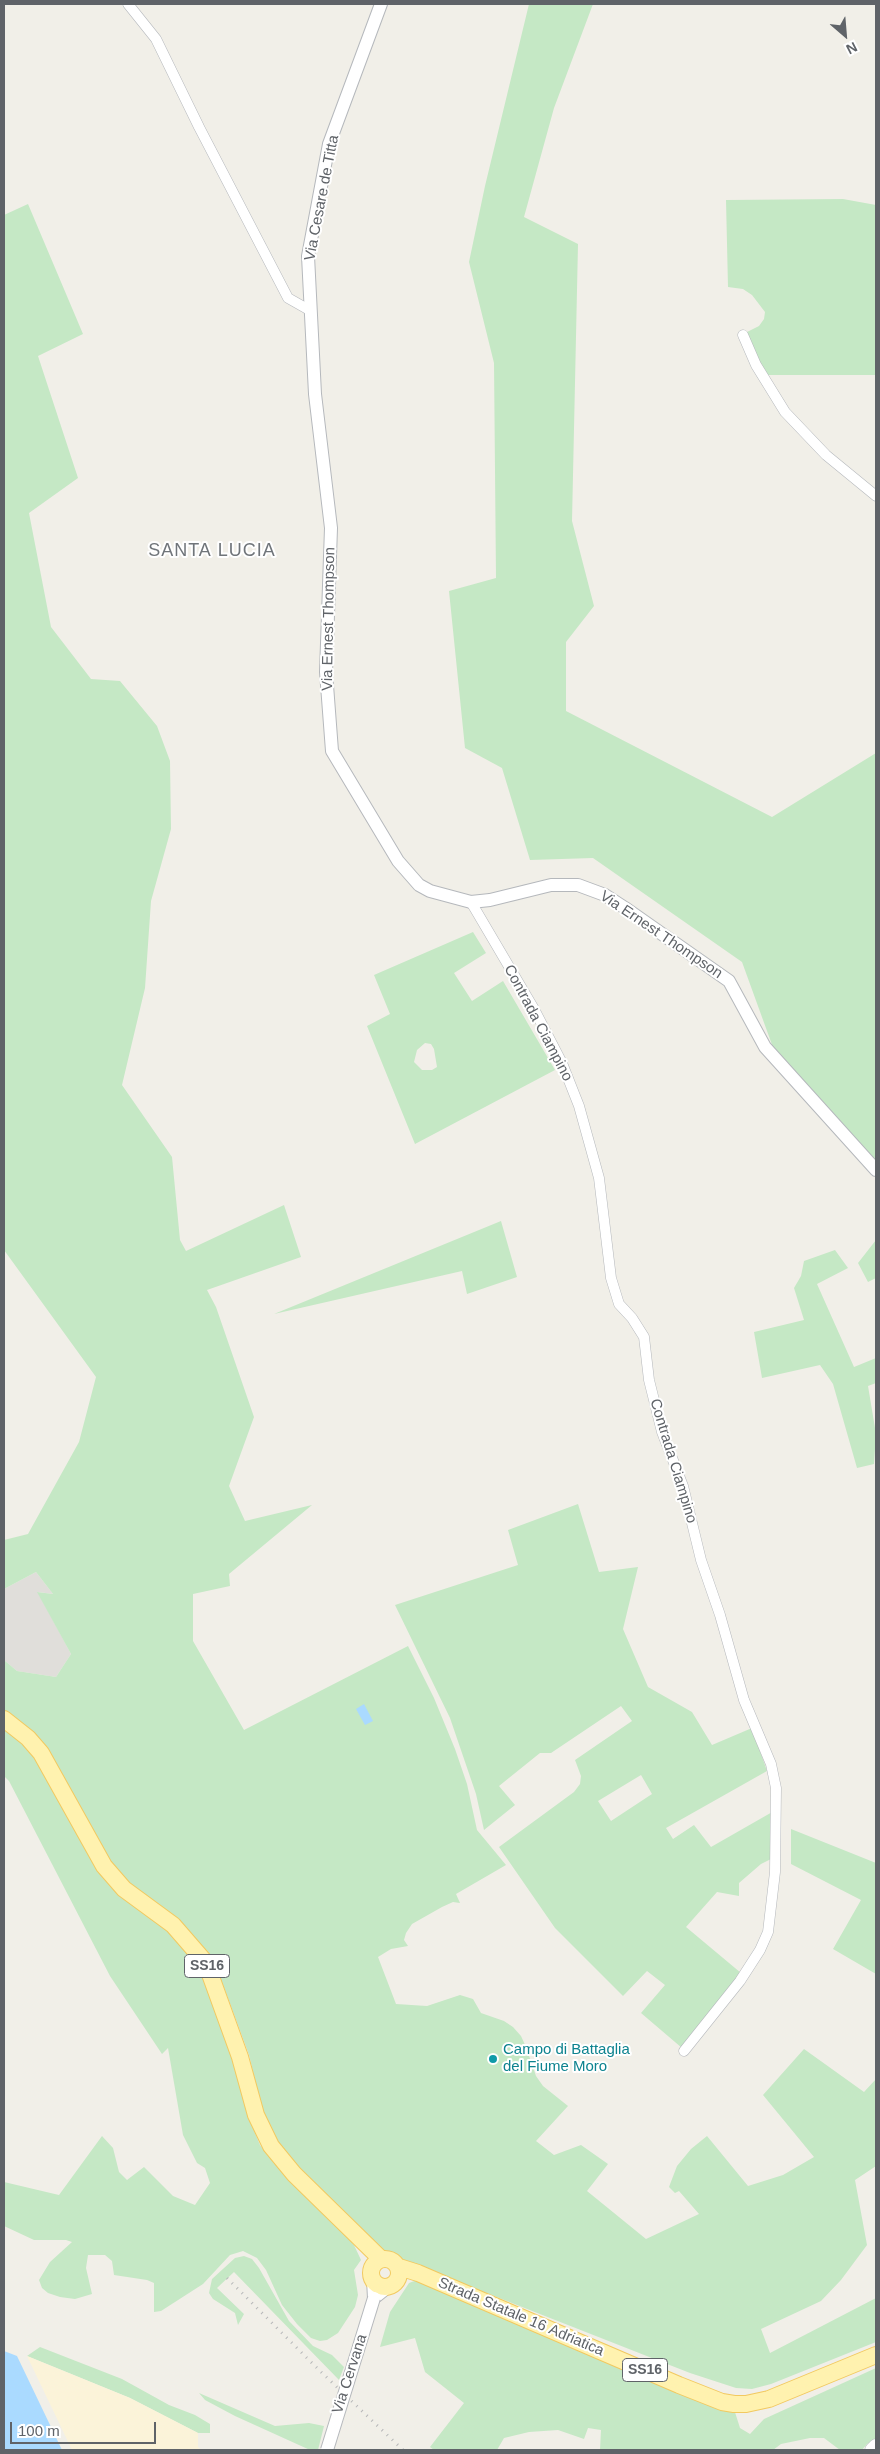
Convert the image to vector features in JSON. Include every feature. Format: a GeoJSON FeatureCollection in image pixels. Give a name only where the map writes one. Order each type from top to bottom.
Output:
{"type":"FeatureCollection","features":[{"type":"Feature","properties":{"kind":"main road","name":"SS16"},"geometry":{"type":"LineString","coordinates":[[4,1719],[28,1738],[41,1753],[108,1872],[124,1889],[173,1925],[206,1963],[219,1996],[262,2131],[281,2160],[363,2241],[375,2268],[380,2286],[396,2277],[394,2261],[375,2268]]}},
{"type":"Feature","properties":{"kind":"main road","name":"Strada Statale 16 Adriatica"},"geometry":{"type":"LineString","coordinates":[[396,2277],[418,2273],[679,2385],[722,2402],[734,2404],[746,2404],[769,2399],[876,2355]]}},
{"type":"Feature","properties":{"kind":"main road"},"geometry":{"type":"LineString","coordinates":[[872,2450],[876,2446]]}},
{"type":"Feature","properties":{"kind":"street"},"geometry":{"type":"LineString","coordinates":[[128,4],[156,39],[199,127],[288,298],[311,311]]}},
{"type":"Feature","properties":{"kind":"street","name":"Via Cesare de Titta"},"geometry":{"type":"LineString","coordinates":[[311,311],[308,256],[329,144],[381,4]]}},
{"type":"Feature","properties":{"kind":"street","name":"Via Ernest Thompson"},"geometry":{"type":"LineString","coordinates":[[311,311],[315,394],[331,528],[326,672],[332,751],[406,872],[419,885],[430,892],[471,902],[490,900],[551,885],[578,885],[605,895],[729,981],[764,1047],[876,1170]]}},
{"type":"Feature","properties":{"kind":"street"},"geometry":{"type":"LineString","coordinates":[[743,335],[756,365],[785,412],[826,455],[876,496]]}},
{"type":"Feature","properties":{"kind":"street","name":"Contrada Ciampino"},"geometry":{"type":"LineString","coordinates":[[471,902],[534,1008],[562,1064],[579,1106],[599,1178],[611,1278],[619,1304],[632,1318],[644,1337],[649,1380],[662,1432],[683,1486],[701,1560],[720,1615],[744,1700],[771,1764],[776,1788],[775,1872],[768,1932],[760,1950],[740,1981],[684,2052]]}},
{"type":"Feature","properties":{"kind":"street","name":"Via Cervana"},"geometry":{"type":"LineString","coordinates":[[327,2450],[374,2298],[375,2268]]}},
{"type":"Feature","properties":{"kind":"street"},"geometry":{"type":"LineString","coordinates":[[374,2298],[396,2277]]}},
{"type":"Feature","properties":{"kind":"shaded area"},"geometry":{"type":"Polygon","coordinates":[[[36,1572],[53,1594],[38,1592],[71,1654],[56,1677],[17,1671],[4,1660],[4,1589],[36,1572]]]}},
{"type":"Feature","properties":{"kind":"green space"},"geometry":{"type":"Polygon","coordinates":[[[529,4],[593,4],[554,108],[524,217],[578,244],[572,521],[594,606],[566,642],[566,711],[772,817],[876,753],[876,1163],[775,1053],[742,962],[593,858],[530,860],[502,768],[465,748],[449,591],[496,578],[494,363],[469,262],[485,186],[529,4]]]}},
{"type":"Feature","properties":{"kind":"green space"},"geometry":{"type":"Polygon","coordinates":[[[843,199],[876,205],[876,375],[764,375],[747,332],[759,326],[764,319],[765,312],[752,295],[743,289],[728,287],[726,200],[843,199]]]}},
{"type":"Feature","properties":{"kind":"green space"},"geometry":{"type":"Polygon","coordinates":[[[28,204],[83,334],[38,356],[78,478],[29,513],[51,627],[91,679],[120,681],[157,726],[170,761],[171,829],[151,901],[145,988],[122,1085],[172,1157],[180,1240],[186,1251],[284,1205],[301,1257],[207,1290],[216,1307],[254,1417],[229,1486],[245,1521],[312,1505],[229,1574],[230,1586],[193,1594],[193,1641],[244,1730],[408,1646],[434,1698],[455,1749],[467,1784],[477,1830],[506,1865],[456,1894],[460,1903],[453,1902],[412,1924],[404,1940],[408,1946],[391,1949],[378,1957],[396,2004],[427,2006],[460,1995],[473,1999],[481,2013],[504,2021],[513,2027],[521,2036],[536,2076],[543,2086],[568,2106],[536,2141],[554,2155],[581,2145],[608,2164],[587,2191],[646,2239],[699,2214],[679,2191],[675,2193],[669,2187],[677,2166],[691,2149],[707,2136],[748,2186],[783,2175],[814,2157],[763,2095],[804,2049],[864,2092],[876,2079],[876,2166],[855,2180],[867,2245],[841,2280],[821,2301],[761,2329],[770,2353],[876,2298],[876,2342],[771,2384],[752,2389],[736,2388],[690,2373],[433,2272],[400,2264],[392,2257],[383,2255],[282,2152],[263,2113],[249,2055],[213,1962],[140,1898],[140,1911],[160,1923],[183,1946],[204,1977],[229,2045],[249,2118],[260,2145],[274,2163],[338,2225],[354,2245],[361,2260],[354,2270],[358,2295],[355,2307],[338,2333],[327,2340],[320,2341],[311,2338],[282,2305],[266,2270],[257,2258],[243,2251],[230,2255],[203,2284],[161,2311],[154,2312],[154,2283],[147,2280],[114,2275],[112,2261],[105,2255],[88,2255],[86,2268],[92,2294],[75,2299],[60,2297],[48,2293],[42,2288],[39,2280],[50,2262],[72,2242],[66,2240],[34,2240],[4,2226],[4,2182],[59,2195],[102,2136],[113,2148],[119,2172],[127,2180],[144,2167],[173,2196],[195,2205],[210,2183],[205,2168],[197,2163],[183,2135],[168,2048],[162,2054],[110,1976],[9,1781],[4,1776],[4,1660],[17,1671],[56,1677],[71,1654],[37,1592],[53,1594],[36,1572],[4,1589],[4,1540],[28,1534],[79,1442],[96,1377],[4,1250],[4,215],[28,204]]]}},
{"type":"Feature","properties":{"kind":"green space"},"geometry":{"type":"Polygon","coordinates":[[[473,932],[486,953],[454,973],[472,1001],[503,981],[555,1070],[415,1144],[367,1026],[390,1014],[374,975],[473,932]],[[425,1043],[417,1050],[414,1062],[422,1070],[432,1070],[437,1067],[434,1049],[431,1044],[425,1043]]]}},
{"type":"Feature","properties":{"kind":"green space"},"geometry":{"type":"Polygon","coordinates":[[[501,1221],[517,1277],[467,1294],[462,1271],[274,1314],[501,1221]]]}},
{"type":"Feature","properties":{"kind":"green space"},"geometry":{"type":"Polygon","coordinates":[[[876,1240],[876,1278],[868,1282],[858,1263],[876,1240]]]}},
{"type":"Feature","properties":{"kind":"green space"},"geometry":{"type":"Polygon","coordinates":[[[835,1250],[848,1268],[817,1284],[854,1367],[876,1358],[876,1383],[868,1386],[876,1434],[874,1464],[857,1468],[833,1384],[820,1365],[762,1378],[754,1332],[804,1320],[794,1288],[801,1276],[804,1261],[835,1250]]]}},
{"type":"Feature","properties":{"kind":"green space"},"geometry":{"type":"Polygon","coordinates":[[[578,1504],[599,1572],[638,1567],[623,1629],[648,1687],[692,1712],[712,1745],[752,1728],[767,1771],[666,1828],[673,1839],[694,1825],[711,1847],[774,1811],[773,1858],[761,1864],[739,1883],[739,1896],[717,1892],[686,1927],[741,1973],[682,2048],[641,2013],[665,1985],[647,1971],[623,1996],[555,1928],[499,1847],[574,1792],[580,1784],[581,1776],[575,1760],[632,1721],[621,1706],[551,1753],[540,1753],[499,1786],[515,1805],[484,1830],[476,1794],[450,1718],[395,1605],[518,1565],[508,1530],[578,1504]],[[641,1775],[598,1801],[611,1821],[652,1794],[641,1775]]]}},
{"type":"Feature","properties":{"kind":"green space"},"geometry":{"type":"Polygon","coordinates":[[[791,1829],[876,1863],[876,1974],[833,1949],[861,1900],[791,1864],[791,1829]]]}},
{"type":"Feature","properties":{"kind":"green space"},"geometry":{"type":"Polygon","coordinates":[[[244,2256],[252,2259],[259,2268],[289,2321],[313,2346],[332,2355],[344,2367],[339,2380],[234,2272],[217,2288],[244,2314],[238,2325],[235,2313],[213,2299],[209,2293],[212,2279],[235,2258],[244,2256]]]}},
{"type":"Feature","properties":{"kind":"green space"},"geometry":{"type":"Polygon","coordinates":[[[417,2280],[734,2409],[740,2428],[750,2434],[764,2419],[876,2368],[876,2439],[867,2444],[862,2450],[840,2450],[824,2438],[810,2438],[781,2444],[773,2450],[600,2450],[601,2430],[588,2428],[584,2439],[558,2430],[529,2432],[504,2438],[497,2450],[434,2450],[430,2447],[464,2403],[425,2372],[415,2338],[380,2347],[390,2312],[409,2283],[417,2280]]]}},
{"type":"Feature","properties":{"kind":"green space"},"geometry":{"type":"Polygon","coordinates":[[[40,2347],[122,2379],[169,2405],[195,2415],[210,2424],[210,2433],[198,2433],[130,2398],[27,2356],[40,2347]]]}},
{"type":"Feature","properties":{"kind":"green space"},"geometry":{"type":"Polygon","coordinates":[[[199,2393],[275,2426],[309,2423],[324,2426],[318,2450],[310,2450],[235,2416],[205,2400],[199,2393]]]}},
{"type":"Feature","properties":{"kind":"sand"},"geometry":{"type":"Polygon","coordinates":[[[27,2356],[130,2398],[198,2433],[198,2447],[201,2450],[72,2450],[27,2356]]]}},
{"type":"Feature","properties":{"kind":"water"},"geometry":{"type":"Polygon","coordinates":[[[364,1704],[373,1721],[365,1725],[356,1709],[364,1704]]]}},
{"type":"Feature","properties":{"kind":"water"},"geometry":{"type":"Polygon","coordinates":[[[4,2351],[17,2356],[62,2450],[4,2450],[4,2351]]]}},
{"type":"Feature","properties":{"kind":"railway"},"geometry":{"type":"LineString","coordinates":[[227,2278],[320,2371],[403,2450]]}},
{"type":"Feature","properties":{"kind":"place","name":"Campo di Battaglia del Fiume Moro"},"geometry":{"type":"Point","coordinates":[493,2059]}},
{"type":"Feature","properties":{"kind":"district","name":"SANTA LUCIA"},"geometry":{"type":"Point","coordinates":[212,551]}}]}
